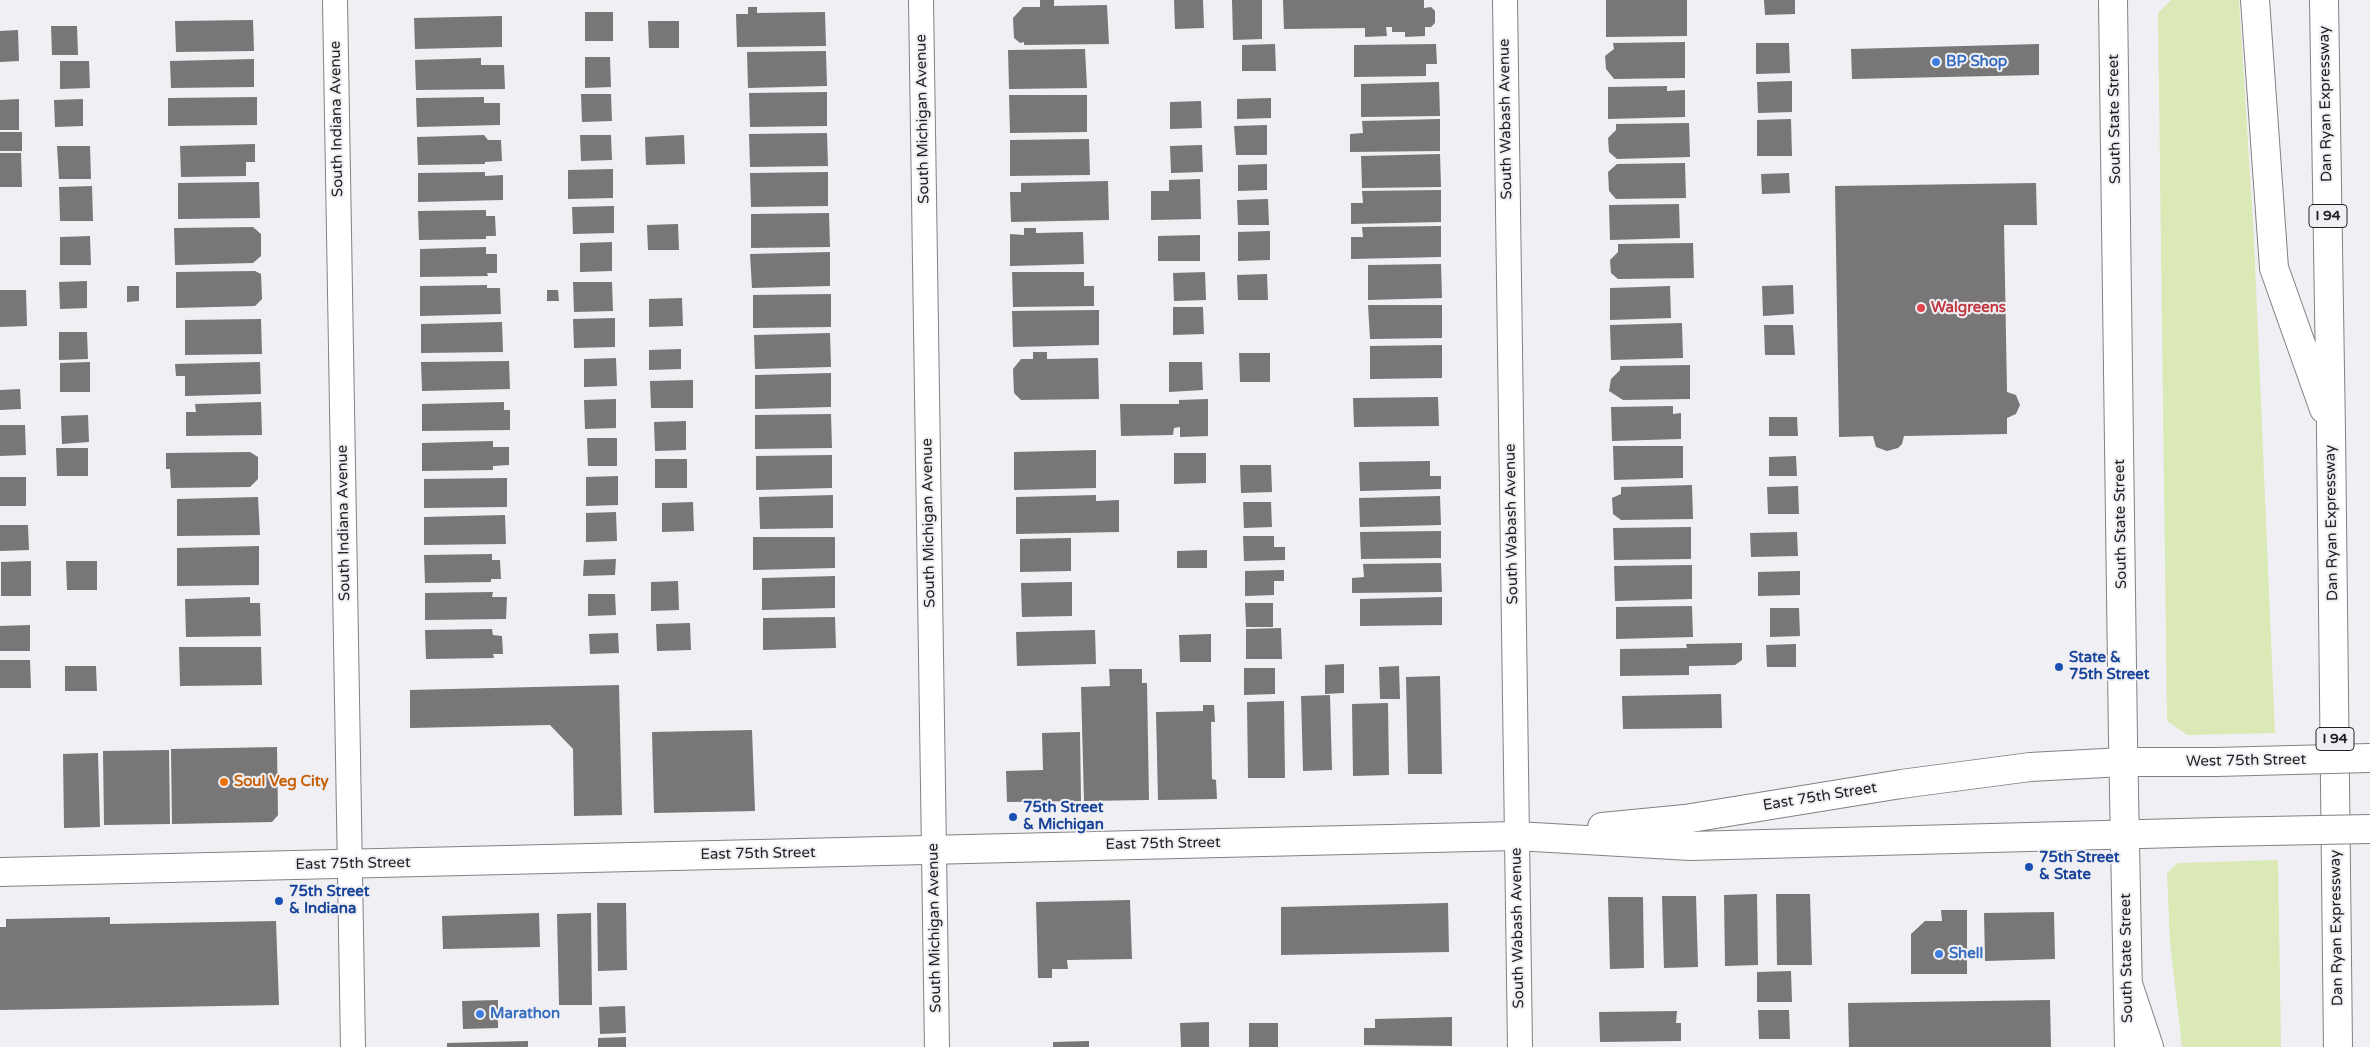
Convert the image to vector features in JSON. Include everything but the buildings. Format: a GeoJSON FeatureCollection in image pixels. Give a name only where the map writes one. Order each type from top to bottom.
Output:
{"type":"FeatureCollection","features":[{"type":"Feature","properties":{"kind":"main road","name":"South State Street"},"geometry":{"type":"LineString","coordinates":[[2113,0],[2124,834],[2129,1047]]}},
{"type":"Feature","properties":{"kind":"main road"},"geometry":{"type":"LineString","coordinates":[[2255,0],[2274,268],[2331,431]]}},
{"type":"Feature","properties":{"kind":"main road","name":"Dan Ryan Expressway"},"geometry":{"type":"LineString","coordinates":[[2324,0],[2338,1047]]}},
{"type":"Feature","properties":{"kind":"main road","name":"West 75th Street"},"geometry":{"type":"LineString","coordinates":[[2123,762],[2216,762],[2370,758]]}},
{"type":"Feature","properties":{"kind":"main road","name":"East 75th Street"},"geometry":{"type":"LineString","coordinates":[[0,872],[1516,836],[1685,819],[1902,784],[2030,767],[2123,762]]}},
{"type":"Feature","properties":{"kind":"main road"},"geometry":{"type":"LineString","coordinates":[[2124,834],[2370,829]]}},
{"type":"Feature","properties":{"kind":"main road","name":"East 75th Street"},"geometry":{"type":"LineString","coordinates":[[1516,836],[1690,846],[2124,834]]}},
{"type":"Feature","properties":{"kind":"main road"},"geometry":{"type":"LineString","coordinates":[[2128,984],[2149,1047]]}},
{"type":"Feature","properties":{"kind":"street","name":"South Indiana Avenue"},"geometry":{"type":"LineString","coordinates":[[335,0],[353,1047]]}},
{"type":"Feature","properties":{"kind":"street","name":"South Michigan Avenue"},"geometry":{"type":"LineString","coordinates":[[921,0],[937,1047]]}},
{"type":"Feature","properties":{"kind":"street","name":"South Wabash Avenue"},"geometry":{"type":"LineString","coordinates":[[1505,0],[1520,1047]]}},
{"type":"Feature","properties":{"kind":"green space"},"geometry":{"type":"Polygon","coordinates":[[[2171,0],[2239,0],[2254,239],[2275,733],[2187,735],[2167,721],[2158,13],[2171,0]]]}},
{"type":"Feature","properties":{"kind":"green space"},"geometry":{"type":"Polygon","coordinates":[[[2278,860],[2281,1047],[2182,1047],[2170,942],[2167,873],[2178,863],[2278,860]]]}},
{"type":"Feature","properties":{"kind":"place","name":"BP Shop"},"geometry":{"type":"Point","coordinates":[1936,62]}},
{"type":"Feature","properties":{"kind":"place","name":"Walgreens"},"geometry":{"type":"Point","coordinates":[1921,308]}},
{"type":"Feature","properties":{"kind":"place","name":"State & 75th Street"},"geometry":{"type":"Point","coordinates":[2059,667]}},
{"type":"Feature","properties":{"kind":"place","name":"Soul Veg City"},"geometry":{"type":"Point","coordinates":[224,782]}},
{"type":"Feature","properties":{"kind":"place","name":"75th Street & Michigan"},"geometry":{"type":"Point","coordinates":[1013,817]}},
{"type":"Feature","properties":{"kind":"place","name":"75th Street & State"},"geometry":{"type":"Point","coordinates":[2029,867]}},
{"type":"Feature","properties":{"kind":"place","name":"75th Street & Indiana"},"geometry":{"type":"Point","coordinates":[279,901]}},
{"type":"Feature","properties":{"kind":"place","name":"Shell"},"geometry":{"type":"Point","coordinates":[1939,954]}},
{"type":"Feature","properties":{"kind":"place","name":"Marathon"},"geometry":{"type":"Point","coordinates":[480,1014]}}]}
